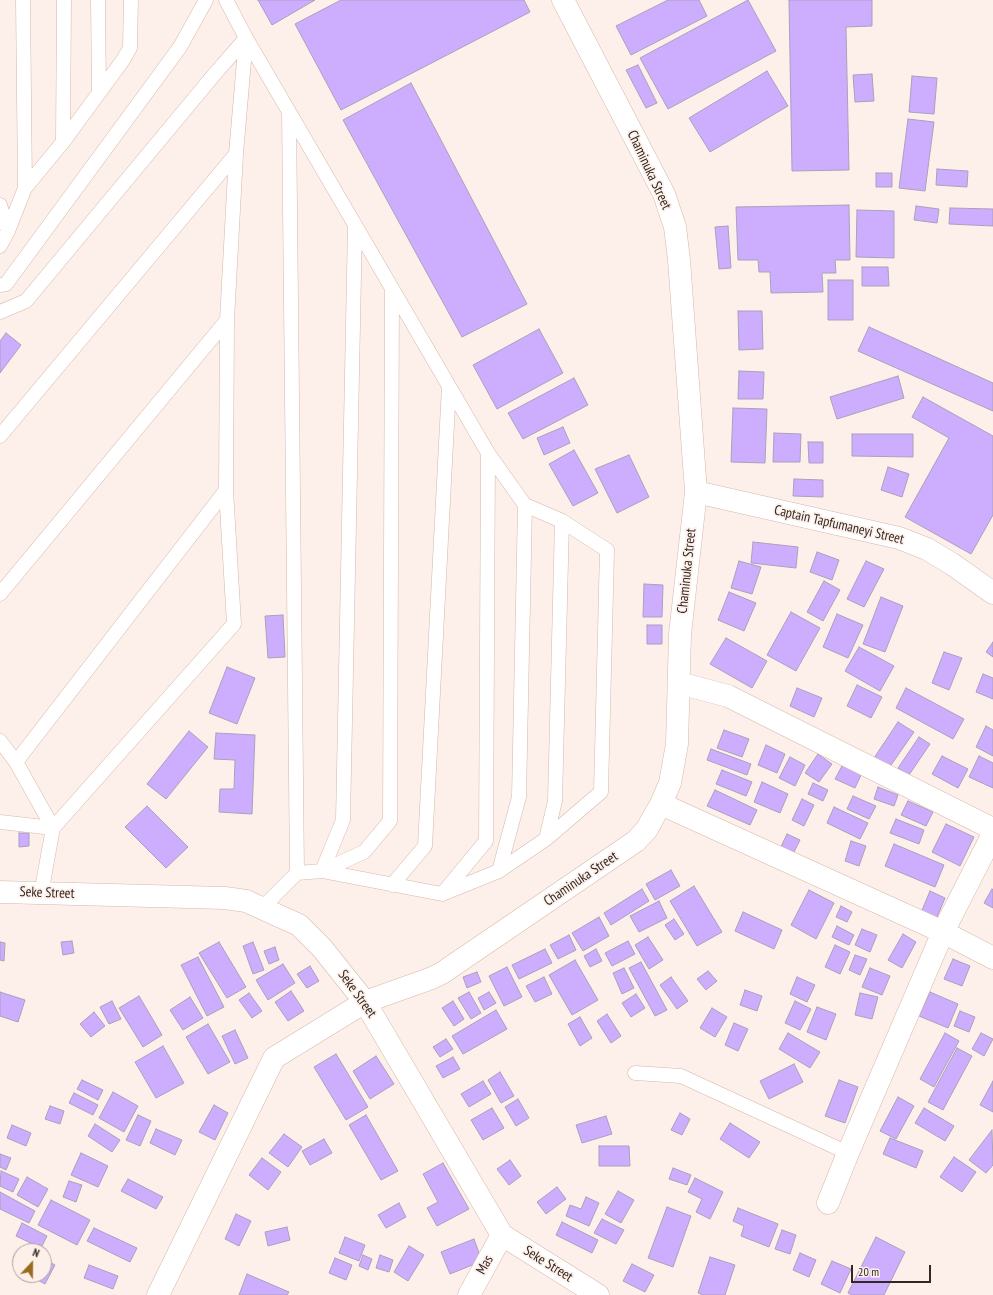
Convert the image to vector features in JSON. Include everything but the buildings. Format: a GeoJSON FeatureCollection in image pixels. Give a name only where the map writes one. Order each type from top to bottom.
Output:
{"type":"FeatureCollection","features":[{"type":"Feature","properties":{"kind":"street","name":"Chaminuka Street"},"geometry":{"type":"LineString","coordinates":[[158,1295],[274,1058],[365,1002],[432,978],[451,967],[636,841],[647,829],[661,804],[670,783],[677,744],[680,634],[696,492],[679,260],[675,227],[664,194],[563,0]]}},
{"type":"Feature","properties":{"kind":"street","name":"Captain Tapfumaneyi Street"},"geometry":{"type":"LineString","coordinates":[[696,492],[899,538],[927,549],[952,564],[993,593]]}},
{"type":"Feature","properties":{"kind":"street"},"geometry":{"type":"LineString","coordinates":[[679,684],[728,696],[993,829]]}},
{"type":"Feature","properties":{"kind":"street"},"geometry":{"type":"LineString","coordinates":[[661,804],[943,932],[993,958]]}},
{"type":"Feature","properties":{"kind":"street"},"geometry":{"type":"LineString","coordinates":[[828,1203],[943,932],[993,834]]}},
{"type":"Feature","properties":{"kind":"street","name":"Seke Street"},"geometry":{"type":"LineString","coordinates":[[0,892],[225,898],[246,901],[299,925],[322,948],[365,1002],[502,1235],[598,1295]]}},
{"type":"Feature","properties":{"kind":"street","name":"Mas"},"geometry":{"type":"LineString","coordinates":[[469,1295],[502,1235]]}},
{"type":"Feature","properties":{"kind":"lane"},"geometry":{"type":"LineString","coordinates":[[23,0],[25,188]]}},
{"type":"Feature","properties":{"kind":"lane"},"geometry":{"type":"LineString","coordinates":[[63,142],[64,0]]}},
{"type":"Feature","properties":{"kind":"lane"},"geometry":{"type":"LineString","coordinates":[[98,0],[99,93]]}},
{"type":"Feature","properties":{"kind":"lane"},"geometry":{"type":"LineString","coordinates":[[0,246],[8,231],[25,188],[63,142],[123,60],[130,48],[131,0]]}},
{"type":"Feature","properties":{"kind":"lane"},"geometry":{"type":"LineString","coordinates":[[0,285],[6,284],[180,47],[206,0]]}},
{"type":"Feature","properties":{"kind":"lane"},"geometry":{"type":"LineString","coordinates":[[226,0],[246,38],[289,109],[488,453],[525,505],[562,521],[607,550],[600,792],[546,839],[499,871],[442,894],[322,871],[296,873],[262,908]]}},
{"type":"Feature","properties":{"kind":"lane"},"geometry":{"type":"LineString","coordinates":[[41,894],[54,828],[234,624],[226,490],[227,320],[236,154],[246,38]]}},
{"type":"Feature","properties":{"kind":"lane"},"geometry":{"type":"LineString","coordinates":[[0,312],[26,301],[246,38]]}},
{"type":"Feature","properties":{"kind":"lane"},"geometry":{"type":"LineString","coordinates":[[289,109],[296,873]]}},
{"type":"Feature","properties":{"kind":"lane"},"geometry":{"type":"LineString","coordinates":[[0,436],[236,154]]}},
{"type":"Feature","properties":{"kind":"lane"},"geometry":{"type":"LineString","coordinates":[[0,205],[8,231]]}},
{"type":"Feature","properties":{"kind":"lane"},"geometry":{"type":"LineString","coordinates":[[322,871],[343,820],[355,225]]}},
{"type":"Feature","properties":{"kind":"lane"},"geometry":{"type":"LineString","coordinates":[[322,871],[364,852],[390,821],[392,288]]}},
{"type":"Feature","properties":{"kind":"lane"},"geometry":{"type":"LineString","coordinates":[[0,594],[227,320]]}},
{"type":"Feature","properties":{"kind":"lane"},"geometry":{"type":"LineString","coordinates":[[392,885],[425,846],[449,386]]}},
{"type":"Feature","properties":{"kind":"lane"},"geometry":{"type":"LineString","coordinates":[[442,894],[486,841],[488,453]]}},
{"type":"Feature","properties":{"kind":"lane"},"geometry":{"type":"LineString","coordinates":[[16,762],[226,490]]}},
{"type":"Feature","properties":{"kind":"lane"},"geometry":{"type":"LineString","coordinates":[[499,871],[519,797],[525,505]]}},
{"type":"Feature","properties":{"kind":"lane"},"geometry":{"type":"LineString","coordinates":[[546,839],[555,802],[562,521]]}},
{"type":"Feature","properties":{"kind":"lane"},"geometry":{"type":"LineString","coordinates":[[0,740],[16,762],[54,828]]}},
{"type":"Feature","properties":{"kind":"lane"},"geometry":{"type":"LineString","coordinates":[[0,822],[54,828]]}},
{"type":"Feature","properties":{"kind":"lane"},"geometry":{"type":"LineString","coordinates":[[635,1073],[681,1076],[848,1153]]}}]}
